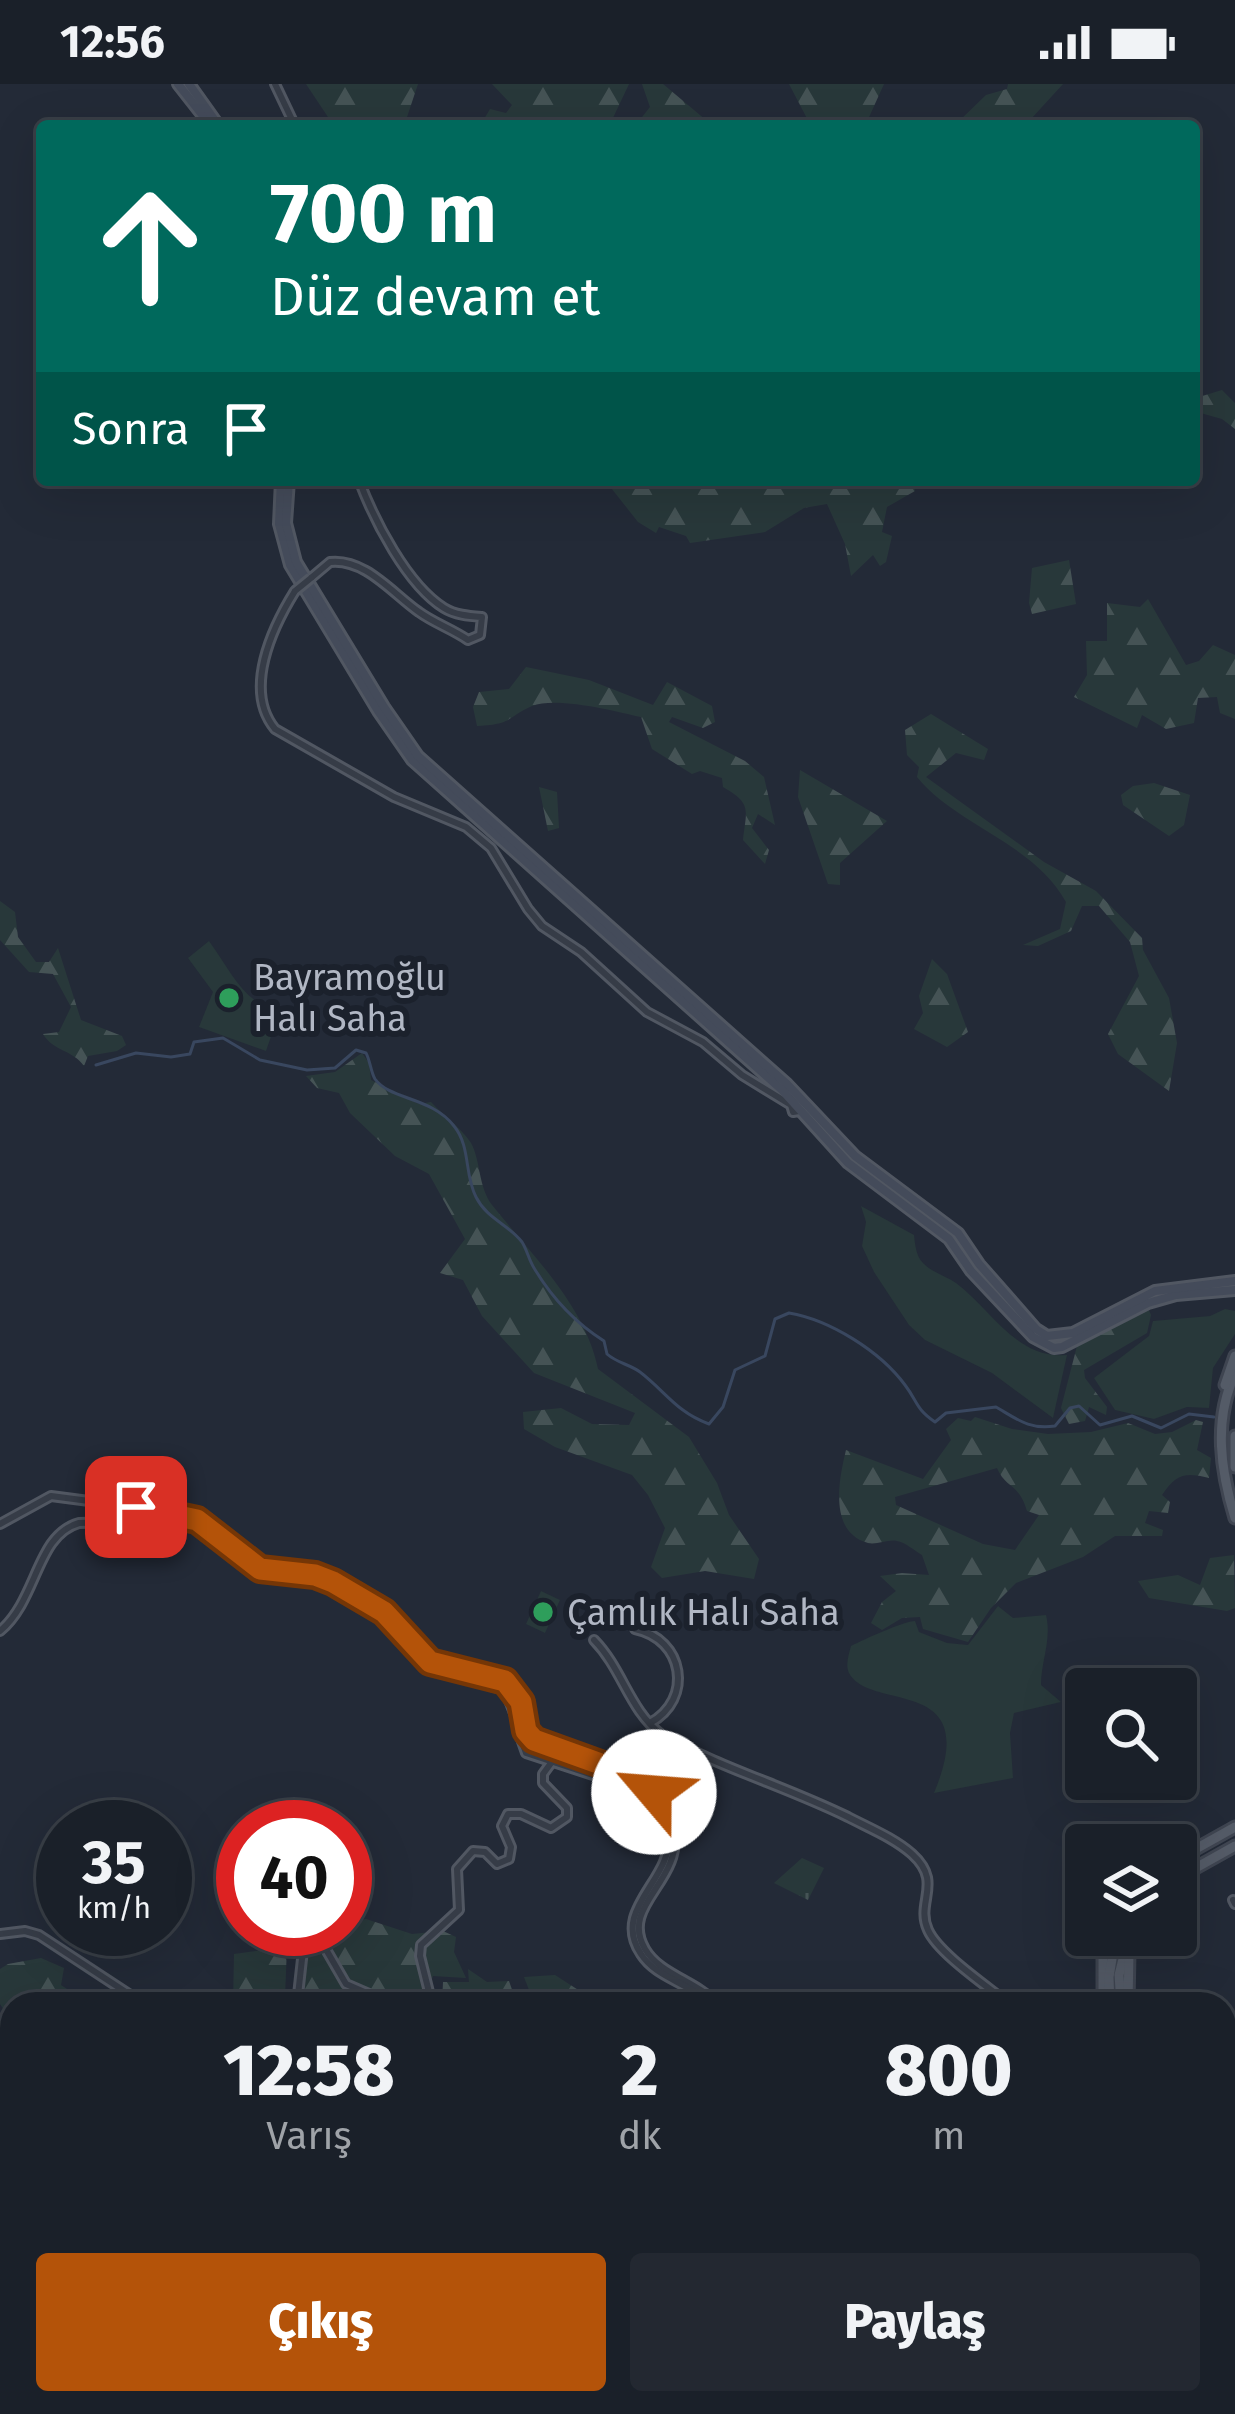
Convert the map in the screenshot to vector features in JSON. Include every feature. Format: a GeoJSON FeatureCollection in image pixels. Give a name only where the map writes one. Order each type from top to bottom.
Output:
{"type":"FeatureCollection","features":[{"type":"Feature","properties":{"kind":"main road"},"geometry":{"type":"LineString","coordinates":[[178,84],[210,120]]}},
{"type":"Feature","properties":{"kind":"main road"},"geometry":{"type":"LineString","coordinates":[[189,84],[211,120]]}},
{"type":"Feature","properties":{"kind":"main road"},"geometry":{"type":"LineString","coordinates":[[284,486],[278,524],[290,565],[412,760],[800,1110],[848,1163],[949,1239],[971,1270],[1042,1343],[1054,1348],[1071,1345],[1148,1303],[1235,1286]]}},
{"type":"Feature","properties":{"kind":"main road"},"geometry":{"type":"LineString","coordinates":[[1235,1356],[1226,1379],[1220,1448],[1235,1518]]}},
{"type":"Feature","properties":{"kind":"main road"},"geometry":{"type":"LineString","coordinates":[[1224,1415],[1235,1374]]}},
{"type":"Feature","properties":{"kind":"main road"},"geometry":{"type":"LineString","coordinates":[[1235,1436],[1235,1467]]}},
{"type":"Feature","properties":{"kind":"main road"},"geometry":{"type":"LineString","coordinates":[[1197,1846],[1235,1827]]}},
{"type":"Feature","properties":{"kind":"main road"},"geometry":{"type":"LineString","coordinates":[[1197,1867],[1235,1846]]}},
{"type":"Feature","properties":{"kind":"main road"},"geometry":{"type":"LineString","coordinates":[[1107,1992],[1110,1956]]}},
{"type":"Feature","properties":{"kind":"main road"},"geometry":{"type":"LineString","coordinates":[[1126,1992],[1130,1956]]}},
{"type":"Feature","properties":{"kind":"street"},"geometry":{"type":"LineString","coordinates":[[274,84],[292,120]]}},
{"type":"Feature","properties":{"kind":"street"},"geometry":{"type":"LineString","coordinates":[[362,486],[394,549],[420,586],[445,609],[482,617],[480,635],[468,640],[423,616],[358,567],[330,562],[295,591],[281,615],[261,670],[266,718],[275,729],[394,797],[466,827],[491,848],[542,926],[581,952],[647,1012],[704,1042],[742,1075],[800,1110]]}},
{"type":"Feature","properties":{"kind":"street"},"geometry":{"type":"LineString","coordinates":[[0,1523],[51,1496],[173,1512],[197,1520],[251,1564],[316,1581],[374,1613],[426,1668],[493,1683],[522,1706]]}},
{"type":"Feature","properties":{"kind":"street"},"geometry":{"type":"LineString","coordinates":[[0,1631],[33,1587],[48,1545],[70,1525],[179,1520],[205,1530]]}},
{"type":"Feature","properties":{"kind":"street"},"geometry":{"type":"LineString","coordinates":[[289,1575],[315,1575],[333,1582],[384,1612],[430,1662],[505,1681],[515,1691],[526,1731],[534,1740],[654,1792],[665,1806],[674,1834],[672,1866],[643,1905],[640,1936],[657,1963],[706,1992]]}},
{"type":"Feature","properties":{"kind":"street"},"geometry":{"type":"LineString","coordinates":[[635,1629],[662,1640],[671,1651],[678,1675],[669,1705],[648,1724]]}},
{"type":"Feature","properties":{"kind":"street"},"geometry":{"type":"LineString","coordinates":[[595,1640],[616,1664],[631,1700],[648,1724],[674,1742],[835,1811],[910,1852],[928,1876],[923,1918],[929,1933],[942,1952],[994,1992]]}},
{"type":"Feature","properties":{"kind":"street"},"geometry":{"type":"LineString","coordinates":[[509,1694],[526,1744],[619,1774],[659,1809],[669,1844],[664,1864],[637,1903],[633,1937],[653,1968],[695,1992]]}},
{"type":"Feature","properties":{"kind":"street"},"geometry":{"type":"LineString","coordinates":[[519,1728],[526,1753],[611,1781],[616,1782],[619,1774]]}},
{"type":"Feature","properties":{"kind":"street"},"geometry":{"type":"LineString","coordinates":[[429,1992],[421,1945],[459,1910],[457,1869],[473,1851],[484,1852],[496,1864],[509,1859],[511,1846],[502,1826],[508,1814],[521,1814],[551,1828],[567,1817],[566,1808],[543,1783],[551,1763]]}},
{"type":"Feature","properties":{"kind":"street"},"geometry":{"type":"LineString","coordinates":[[0,1934],[25,1931],[39,1935],[126,1992]]}},
{"type":"Feature","properties":{"kind":"street"},"geometry":{"type":"LineString","coordinates":[[298,1992],[303,1950],[320,1939],[346,1984],[364,1992]]}},
{"type":"Feature","properties":{"kind":"green space"},"geometry":{"type":"Polygon","coordinates":[[[306,84],[418,84],[406,120],[330,120],[306,84]]]}},
{"type":"Feature","properties":{"kind":"green space"},"geometry":{"type":"Polygon","coordinates":[[[492,84],[629,84],[612,120],[484,120],[490,109],[506,113],[512,105],[492,84]]]}},
{"type":"Feature","properties":{"kind":"green space"},"geometry":{"type":"Polygon","coordinates":[[[642,84],[663,84],[706,120],[640,120],[650,107],[642,84]]]}},
{"type":"Feature","properties":{"kind":"green space"},"geometry":{"type":"Polygon","coordinates":[[[789,84],[884,84],[868,120],[808,120],[789,84]]]}},
{"type":"Feature","properties":{"kind":"green space"},"geometry":{"type":"Polygon","coordinates":[[[1008,84],[1063,84],[1030,120],[960,120],[986,95],[1007,89],[1008,84]]]}},
{"type":"Feature","properties":{"kind":"green space"},"geometry":{"type":"Polygon","coordinates":[[[1222,390],[1235,403],[1235,429],[1222,419],[1200,413],[1200,397],[1222,390]]]}},
{"type":"Feature","properties":{"kind":"green space"},"geometry":{"type":"Polygon","coordinates":[[[610,486],[914,486],[915,491],[887,507],[882,532],[892,536],[886,562],[880,566],[873,555],[851,576],[845,544],[827,504],[804,508],[765,532],[690,543],[686,536],[659,527],[656,533],[638,522],[610,486]]]}},
{"type":"Feature","properties":{"kind":"green space"},"geometry":{"type":"Polygon","coordinates":[[[1069,560],[1076,604],[1032,614],[1032,568],[1069,560]]]}},
{"type":"Feature","properties":{"kind":"green space"},"geometry":{"type":"Polygon","coordinates":[[[1148,599],[1186,665],[1199,661],[1213,645],[1235,655],[1235,719],[1220,713],[1217,697],[1198,698],[1194,723],[1166,729],[1142,715],[1137,728],[1074,697],[1087,675],[1086,641],[1107,641],[1107,603],[1140,607],[1148,599]]]}},
{"type":"Feature","properties":{"kind":"green space"},"geometry":{"type":"Polygon","coordinates":[[[526,667],[589,680],[653,705],[667,682],[712,706],[715,722],[703,728],[672,717],[669,722],[745,761],[764,777],[775,825],[758,814],[752,828],[769,850],[765,864],[743,840],[746,815],[739,798],[723,787],[722,778],[700,771],[692,774],[652,749],[641,717],[543,703],[504,722],[477,726],[473,707],[479,692],[509,689],[526,667]]]}},
{"type":"Feature","properties":{"kind":"green space"},"geometry":{"type":"Polygon","coordinates":[[[931,714],[988,749],[984,760],[956,753],[926,777],[1044,862],[1096,891],[1142,938],[1143,950],[1169,998],[1177,1043],[1169,1091],[1118,1054],[1108,1034],[1139,976],[1130,942],[1099,906],[1082,906],[1071,931],[1038,946],[1023,945],[1060,929],[1066,902],[1035,864],[953,809],[917,777],[919,767],[907,755],[905,730],[931,714]]]}},
{"type":"Feature","properties":{"kind":"green space"},"geometry":{"type":"Polygon","coordinates":[[[800,770],[887,821],[840,863],[840,885],[828,884],[798,797],[800,770]]]}},
{"type":"Feature","properties":{"kind":"green space"},"geometry":{"type":"Polygon","coordinates":[[[1154,783],[1190,795],[1184,825],[1169,836],[1123,805],[1121,795],[1133,786],[1154,783]]]}},
{"type":"Feature","properties":{"kind":"green space"},"geometry":{"type":"Polygon","coordinates":[[[539,787],[557,792],[559,828],[548,831],[539,787]]]}},
{"type":"Feature","properties":{"kind":"green space"},"geometry":{"type":"Polygon","coordinates":[[[0,901],[15,912],[18,937],[36,962],[49,962],[58,948],[81,1020],[122,1036],[126,1045],[88,1056],[84,1066],[47,1040],[43,1034],[59,1032],[71,1007],[53,974],[29,972],[0,940],[0,901]]]}},
{"type":"Feature","properties":{"kind":"green space","name":"Bayramoğlu Halı Saha"},"geometry":{"type":"Polygon","coordinates":[[[209,941],[241,987],[266,1008],[262,1016],[276,1022],[266,1051],[199,1027],[213,992],[188,958],[209,941]]]}},
{"type":"Feature","properties":{"kind":"green space"},"geometry":{"type":"Polygon","coordinates":[[[932,959],[947,974],[968,1032],[947,1047],[914,1029],[923,1013],[919,996],[932,959]]]}},
{"type":"Feature","properties":{"kind":"green space"},"geometry":{"type":"Polygon","coordinates":[[[362,1053],[371,1080],[419,1104],[431,1102],[467,1138],[487,1198],[569,1302],[598,1369],[689,1437],[717,1483],[729,1515],[759,1559],[754,1579],[705,1571],[662,1578],[651,1567],[665,1528],[632,1475],[555,1447],[524,1429],[523,1412],[561,1408],[592,1424],[629,1425],[635,1413],[534,1373],[482,1316],[463,1280],[440,1273],[465,1239],[429,1174],[395,1156],[350,1113],[339,1093],[317,1088],[306,1076],[335,1072],[362,1053]]]}},
{"type":"Feature","properties":{"kind":"green space"},"geometry":{"type":"Polygon","coordinates":[[[861,1206],[914,1235],[923,1263],[956,1283],[1019,1342],[1034,1350],[1067,1355],[1053,1418],[992,1373],[925,1340],[909,1325],[862,1246],[866,1222],[861,1206]]]}},
{"type":"Feature","properties":{"kind":"green space"},"geometry":{"type":"Polygon","coordinates":[[[1147,1306],[1151,1315],[1147,1333],[1084,1370],[1107,1407],[1106,1415],[1089,1407],[1085,1421],[1069,1424],[1061,1408],[1077,1346],[1147,1306]]]}},
{"type":"Feature","properties":{"kind":"green space"},"geometry":{"type":"Polygon","coordinates":[[[1225,1309],[1235,1311],[1235,1334],[1213,1368],[1209,1408],[1187,1407],[1154,1419],[1115,1410],[1094,1378],[1149,1336],[1153,1321],[1210,1316],[1225,1309]]]}},
{"type":"Feature","properties":{"kind":"green space"},"geometry":{"type":"Polygon","coordinates":[[[975,1417],[1048,1434],[1091,1432],[1128,1423],[1155,1434],[1172,1432],[1196,1420],[1203,1422],[1197,1450],[1211,1458],[1209,1478],[1182,1476],[1167,1488],[1162,1495],[1170,1502],[1168,1513],[1149,1511],[1145,1523],[1163,1530],[1162,1536],[1115,1536],[1083,1557],[1016,1583],[991,1608],[968,1642],[923,1629],[920,1617],[902,1618],[882,1630],[871,1623],[882,1602],[896,1591],[880,1576],[929,1575],[922,1555],[907,1545],[868,1543],[847,1528],[839,1503],[846,1450],[923,1479],[951,1440],[946,1429],[958,1418],[971,1421],[975,1417]],[[997,1468],[895,1497],[896,1505],[983,1544],[1015,1550],[1039,1515],[1027,1511],[1020,1495],[997,1468]]]}},
{"type":"Feature","properties":{"kind":"green space"},"geometry":{"type":"Polygon","coordinates":[[[1234,1555],[1235,1608],[1227,1611],[1149,1598],[1138,1581],[1178,1575],[1200,1585],[1210,1558],[1234,1555]]]}},
{"type":"Feature","properties":{"kind":"green space","name":"Çamlık Halı Saha"},"geometry":{"type":"Polygon","coordinates":[[[541,1591],[560,1600],[545,1633],[526,1624],[541,1591]]]}},
{"type":"Feature","properties":{"kind":"green space"},"geometry":{"type":"Polygon","coordinates":[[[998,1606],[1013,1618],[1046,1615],[1041,1685],[1061,1702],[1014,1713],[1010,1733],[1013,1778],[934,1793],[946,1755],[945,1729],[935,1713],[918,1703],[861,1685],[848,1670],[851,1646],[915,1621],[919,1632],[968,1645],[998,1606]]]}},
{"type":"Feature","properties":{"kind":"green space"},"geometry":{"type":"Polygon","coordinates":[[[802,1858],[824,1868],[808,1900],[774,1883],[802,1858]]]}},
{"type":"Feature","properties":{"kind":"green space"},"geometry":{"type":"Polygon","coordinates":[[[372,1921],[412,1934],[443,1931],[456,1937],[454,1952],[466,1978],[433,1976],[430,1992],[298,1992],[300,1956],[372,1956],[372,1921]]]}},
{"type":"Feature","properties":{"kind":"green space"},"geometry":{"type":"Polygon","coordinates":[[[234,1956],[287,1956],[285,1992],[233,1992],[234,1956]]]}},
{"type":"Feature","properties":{"kind":"green space"},"geometry":{"type":"Polygon","coordinates":[[[41,1958],[64,1968],[61,1985],[71,1992],[0,1992],[0,1969],[41,1958]]]}},
{"type":"Feature","properties":{"kind":"green space"},"geometry":{"type":"Polygon","coordinates":[[[468,1969],[487,1982],[509,1981],[513,1992],[443,1992],[443,1982],[469,1982],[468,1969]]]}},
{"type":"Feature","properties":{"kind":"green space"},"geometry":{"type":"Polygon","coordinates":[[[555,1975],[581,1992],[530,1992],[524,1977],[555,1975]]]}},
{"type":"Feature","properties":{"kind":"waterway"},"geometry":{"type":"LineString","coordinates":[[96,1065],[136,1053],[190,1054],[194,1042],[223,1038],[260,1060],[307,1070],[335,1068],[356,1050],[366,1053],[382,1086],[434,1109],[454,1126],[476,1197],[522,1242],[532,1265],[564,1309],[604,1341],[607,1354],[640,1372],[679,1407],[709,1424],[723,1407],[735,1370],[765,1356],[775,1319],[789,1313],[821,1322],[868,1349],[895,1372],[935,1422],[946,1413],[996,1407],[1046,1427],[1055,1426],[1070,1408],[1079,1406],[1100,1425],[1132,1416],[1161,1428],[1189,1414],[1214,1417]]}},
{"type":"Feature","properties":{"kind":"place","name":"Bayramoğlu Halı Saha"},"geometry":{"type":"Point","coordinates":[229,998]}},
{"type":"Feature","properties":{"kind":"place","name":"Çamlık Halı Saha"},"geometry":{"type":"Point","coordinates":[543,1612]}},
{"type":"Feature","properties":{"kind":"route"},"geometry":{"type":"LineString","coordinates":[[136,1507],[197,1520],[260,1569],[315,1575],[333,1582],[384,1612],[430,1662],[496,1677],[510,1685],[521,1702],[526,1731],[534,1740],[620,1771],[654,1792]]}}]}
